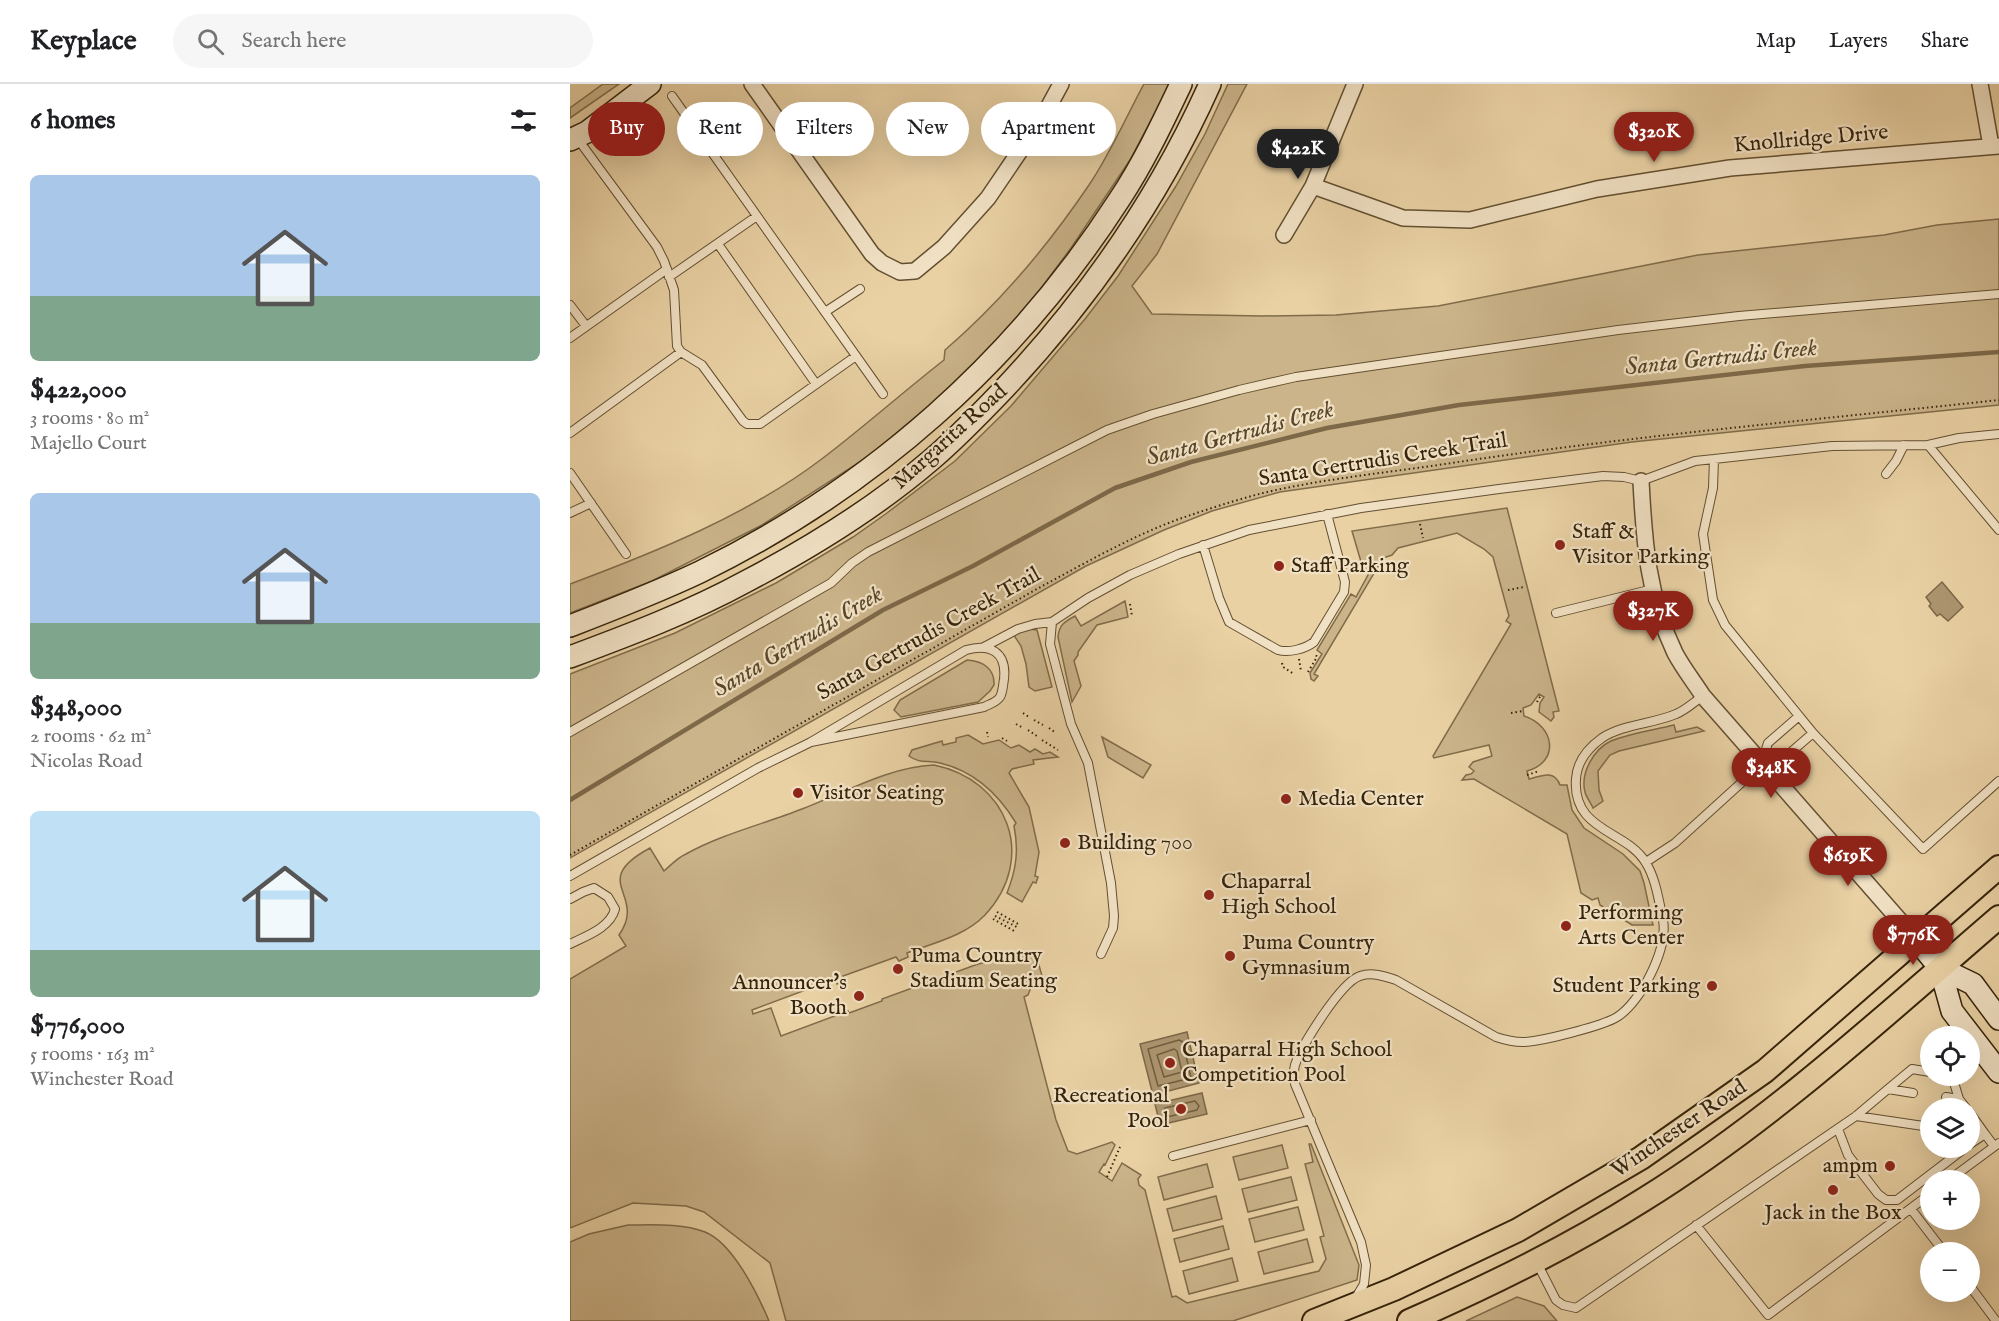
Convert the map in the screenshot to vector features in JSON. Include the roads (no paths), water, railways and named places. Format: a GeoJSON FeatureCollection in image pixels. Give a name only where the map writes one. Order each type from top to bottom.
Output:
{"type":"FeatureCollection","features":[{"type":"Feature","properties":{"kind":"main road"},"geometry":{"type":"LineString","coordinates":[[573,138],[587,132],[650,84]]}},
{"type":"Feature","properties":{"kind":"main road","name":"Margarita Road"},"geometry":{"type":"LineString","coordinates":[[570,626],[701,572],[821,502],[901,446],[965,389],[1041,306],[1082,254],[1120,199],[1161,126],[1181,84]]}},
{"type":"Feature","properties":{"kind":"main road","name":"Margarita Road"},"geometry":{"type":"LineString","coordinates":[[570,657],[689,609],[745,583],[814,543],[886,495],[931,460],[973,421],[1030,362],[1083,297],[1129,233],[1161,182],[1210,84]]}},
{"type":"Feature","properties":{"kind":"main road","name":"Winchester Road"},"geometry":{"type":"LineString","coordinates":[[1314,1321],[1394,1288],[1518,1230],[1641,1158],[1764,1071],[1999,867]]}},
{"type":"Feature","properties":{"kind":"main road","name":"Winchester Road"},"geometry":{"type":"LineString","coordinates":[[1409,1321],[1536,1262],[1643,1201],[1700,1163],[1789,1097],[1999,917]]}},
{"type":"Feature","properties":{"kind":"main road"},"geometry":{"type":"LineString","coordinates":[[1916,939],[1940,968],[1952,1011],[1999,1072]]}},
{"type":"Feature","properties":{"kind":"main road"},"geometry":{"type":"LineString","coordinates":[[1940,968],[1973,984],[1999,1019]]}},
{"type":"Feature","properties":{"kind":"street"},"geometry":{"type":"LineString","coordinates":[[752,84],[872,254],[900,272],[915,272],[944,247],[988,198],[1043,117],[1061,84]]}},
{"type":"Feature","properties":{"kind":"street"},"geometry":{"type":"LineString","coordinates":[[1284,236],[1313,186],[1355,84]]}},
{"type":"Feature","properties":{"kind":"street"},"geometry":{"type":"LineString","coordinates":[[1980,84],[1995,146]]}},
{"type":"Feature","properties":{"kind":"street","name":"Knollridge Drive"},"geometry":{"type":"LineString","coordinates":[[1313,186],[1403,218],[1470,220],[1597,189],[1730,168],[1995,146]]}},
{"type":"Feature","properties":{"kind":"street"},"geometry":{"type":"LineString","coordinates":[[1641,481],[1644,544],[1657,609],[1676,654],[1703,696],[1916,939]]}},
{"type":"Feature","properties":{"kind":"lane"},"geometry":{"type":"LineString","coordinates":[[672,96],[883,394]]}},
{"type":"Feature","properties":{"kind":"lane"},"geometry":{"type":"LineString","coordinates":[[573,138],[657,248],[674,290],[677,346],[681,352],[702,365],[747,424],[760,424],[856,356]]}},
{"type":"Feature","properties":{"kind":"lane"},"geometry":{"type":"LineString","coordinates":[[570,338],[668,273],[718,244],[757,216]]}},
{"type":"Feature","properties":{"kind":"lane"},"geometry":{"type":"LineString","coordinates":[[718,244],[816,384]]}},
{"type":"Feature","properties":{"kind":"lane"},"geometry":{"type":"LineString","coordinates":[[825,312],[860,289]]}},
{"type":"Feature","properties":{"kind":"lane"},"geometry":{"type":"LineString","coordinates":[[570,732],[831,583],[852,562],[868,552],[1069,448],[1107,430],[1153,414],[1296,377],[1618,330],[1739,316],[1999,294]]}},
{"type":"Feature","properties":{"kind":"lane"},"geometry":{"type":"LineString","coordinates":[[570,305],[586,327]]}},
{"type":"Feature","properties":{"kind":"lane"},"geometry":{"type":"LineString","coordinates":[[570,433],[681,352]]}},
{"type":"Feature","properties":{"kind":"lane"},"geometry":{"type":"LineString","coordinates":[[570,876],[758,768],[811,742],[966,650],[984,647],[1017,629],[1052,622],[1130,575],[1203,545],[1249,530],[1327,514],[1603,476],[1641,481],[1695,461],[1832,447],[1928,445],[1959,438],[1999,434]]}},
{"type":"Feature","properties":{"kind":"lane"},"geometry":{"type":"LineString","coordinates":[[1928,445],[1999,530]]}},
{"type":"Feature","properties":{"kind":"lane"},"geometry":{"type":"LineString","coordinates":[[1886,474],[1904,446]]}},
{"type":"Feature","properties":{"kind":"lane"},"geometry":{"type":"LineString","coordinates":[[1714,459],[1713,488],[1703,534],[1713,600],[1725,625],[1813,733],[1923,849],[1999,781]]}},
{"type":"Feature","properties":{"kind":"lane"},"geometry":{"type":"LineString","coordinates":[[570,473],[626,554]]}},
{"type":"Feature","properties":{"kind":"lane"},"geometry":{"type":"LineString","coordinates":[[570,513],[591,503]]}},
{"type":"Feature","properties":{"kind":"lane"},"geometry":{"type":"LineString","coordinates":[[1203,545],[1229,622],[1278,650],[1285,652],[1309,646],[1314,642],[1344,592],[1345,582],[1327,514]]}},
{"type":"Feature","properties":{"kind":"lane"},"geometry":{"type":"LineString","coordinates":[[1556,613],[1653,589]]}},
{"type":"Feature","properties":{"kind":"lane"},"geometry":{"type":"LineString","coordinates":[[1052,622],[1050,644],[1071,724],[1088,763],[1111,883],[1113,928],[1101,954]]}},
{"type":"Feature","properties":{"kind":"lane"},"geometry":{"type":"LineString","coordinates":[[811,742],[993,703],[999,699],[1002,692],[1005,669],[1001,656],[994,650],[984,647]]}},
{"type":"Feature","properties":{"kind":"lane"},"geometry":{"type":"LineString","coordinates":[[1351,1306],[1364,1284],[1366,1265],[1364,1252],[1355,1223],[1295,1084],[1295,1065],[1301,1051],[1338,994],[1359,976],[1382,975],[1396,980],[1496,1037],[1508,1041],[1531,1041],[1605,1023],[1626,1010],[1658,959],[1665,930],[1658,898],[1646,862],[1636,852],[1599,828],[1585,814],[1575,785],[1576,772],[1587,752],[1612,732],[1676,714],[1703,696]]}},
{"type":"Feature","properties":{"kind":"lane"},"geometry":{"type":"LineString","coordinates":[[1762,764],[1768,743],[1799,716]]}},
{"type":"Feature","properties":{"kind":"lane"},"geometry":{"type":"LineString","coordinates":[[1646,862],[1675,843],[1762,764],[1783,759],[1813,733]]}},
{"type":"Feature","properties":{"kind":"lane"},"geometry":{"type":"LineString","coordinates":[[570,899],[594,888],[608,897],[615,909],[610,920],[603,926],[570,944]]}},
{"type":"Feature","properties":{"kind":"lane"},"geometry":{"type":"LineString","coordinates":[[1536,1262],[1556,1300],[1563,1305],[1576,1308],[1838,1129],[1912,1069],[1920,1070]]}},
{"type":"Feature","properties":{"kind":"lane"},"geometry":{"type":"LineString","coordinates":[[1888,1089],[1913,1093]]}},
{"type":"Feature","properties":{"kind":"lane"},"geometry":{"type":"LineString","coordinates":[[1946,1097],[1952,1098]]}},
{"type":"Feature","properties":{"kind":"lane"},"geometry":{"type":"LineString","coordinates":[[1856,1116],[1920,1126]]}},
{"type":"Feature","properties":{"kind":"lane"},"geometry":{"type":"LineString","coordinates":[[1173,1156],[1311,1120]]}},
{"type":"Feature","properties":{"kind":"lane"},"geometry":{"type":"LineString","coordinates":[[1963,1170],[1997,1145],[1980,1128]]}},
{"type":"Feature","properties":{"kind":"lane"},"geometry":{"type":"LineString","coordinates":[[1838,1129],[1848,1155],[1878,1194],[1890,1201],[1897,1200],[1952,1158]]}},
{"type":"Feature","properties":{"kind":"lane"},"geometry":{"type":"LineString","coordinates":[[1980,1133],[1984,1134]]}},
{"type":"Feature","properties":{"kind":"lane"},"geometry":{"type":"LineString","coordinates":[[1980,1137],[1984,1134]]}},
{"type":"Feature","properties":{"kind":"lane"},"geometry":{"type":"LineString","coordinates":[[1696,1226],[1768,1315],[1920,1202]]}},
{"type":"Feature","properties":{"kind":"lane"},"geometry":{"type":"LineString","coordinates":[[1911,1209],[1936,1242]]}},
{"type":"Feature","properties":{"kind":"lane"},"geometry":{"type":"LineString","coordinates":[[1980,1299],[1996,1321]]}},
{"type":"Feature","properties":{"kind":"water"},"geometry":{"type":"Polygon","coordinates":[[[1942,582],[1963,607],[1948,621],[1940,614],[1937,616],[1929,606],[1931,604],[1926,597],[1942,582]]]}},
{"type":"Feature","properties":{"kind":"water","name":"Chaparral High School Competition Pool"},"geometry":{"type":"Polygon","coordinates":[[[1187,1032],[1199,1083],[1153,1095],[1140,1044],[1187,1032]]]}},
{"type":"Feature","properties":{"kind":"water","name":"Recreational Pool"},"geometry":{"type":"Polygon","coordinates":[[[1202,1093],[1207,1114],[1160,1125],[1155,1104],[1202,1093]]]}},
{"type":"Feature","properties":{"kind":"waterway","name":"Santa Gertrudis Creek"},"geometry":{"type":"LineString","coordinates":[[570,800],[883,610],[973,566],[1115,488],[1191,462],[1327,428],[1459,405],[1805,366],[1999,352]]}},
{"type":"Feature","properties":{"kind":"place","name":"Staff & Visitor Parking"},"geometry":{"type":"Point","coordinates":[1560,545]}},
{"type":"Feature","properties":{"kind":"place","name":"Staff Parking"},"geometry":{"type":"Point","coordinates":[1279,566]}},
{"type":"Feature","properties":{"kind":"place","name":"Visitor Seating"},"geometry":{"type":"Point","coordinates":[798,793]}},
{"type":"Feature","properties":{"kind":"place","name":"Media Center"},"geometry":{"type":"Point","coordinates":[1286,799]}},
{"type":"Feature","properties":{"kind":"place","name":"Building 700"},"geometry":{"type":"Point","coordinates":[1065,843]}},
{"type":"Feature","properties":{"kind":"place","name":"Chaparral High School"},"geometry":{"type":"Point","coordinates":[1209,895]}},
{"type":"Feature","properties":{"kind":"place","name":"Performing Arts Center"},"geometry":{"type":"Point","coordinates":[1566,926]}},
{"type":"Feature","properties":{"kind":"place","name":"Puma Country Gymnasium"},"geometry":{"type":"Point","coordinates":[1230,956]}},
{"type":"Feature","properties":{"kind":"place","name":"Puma Country Stadium Seating"},"geometry":{"type":"Point","coordinates":[898,969]}},
{"type":"Feature","properties":{"kind":"place","name":"Student Parking"},"geometry":{"type":"Point","coordinates":[1712,986]}},
{"type":"Feature","properties":{"kind":"place","name":"Announcer's Booth"},"geometry":{"type":"Point","coordinates":[859,996]}},
{"type":"Feature","properties":{"kind":"place","name":"Chaparral High School Competition Pool"},"geometry":{"type":"Point","coordinates":[1170,1063]}},
{"type":"Feature","properties":{"kind":"place","name":"Recreational Pool"},"geometry":{"type":"Point","coordinates":[1181,1109]}},
{"type":"Feature","properties":{"kind":"place","name":"ampm"},"geometry":{"type":"Point","coordinates":[1890,1166]}},
{"type":"Feature","properties":{"kind":"place","name":"Jack in the Box"},"geometry":{"type":"Point","coordinates":[1833,1190]}}]}
